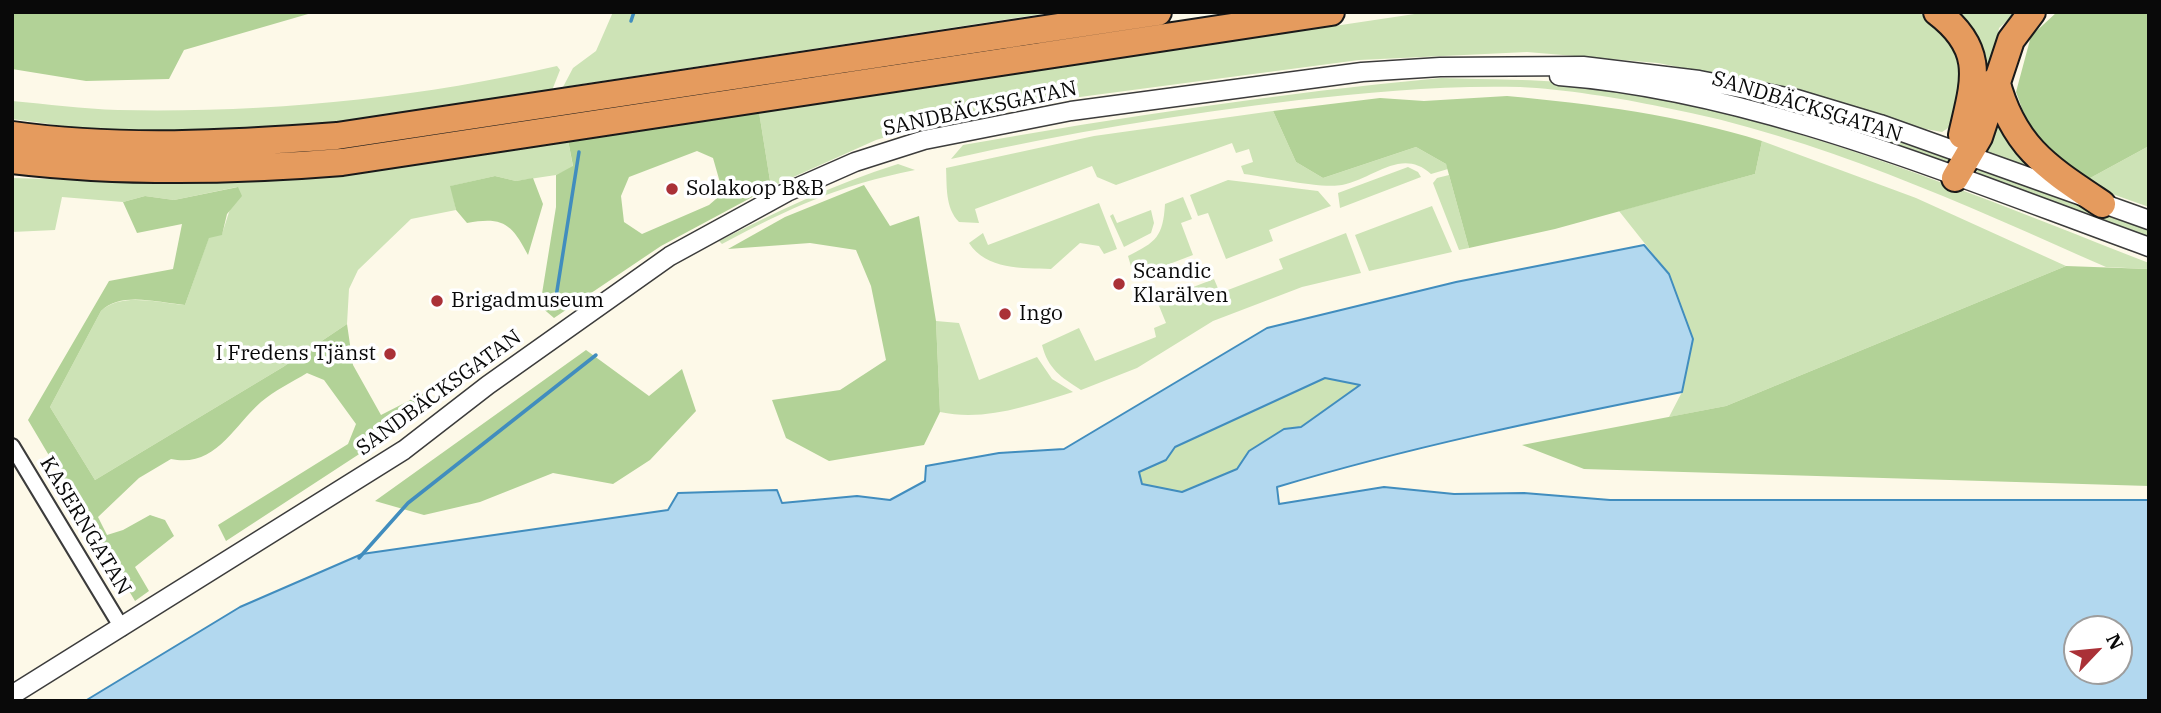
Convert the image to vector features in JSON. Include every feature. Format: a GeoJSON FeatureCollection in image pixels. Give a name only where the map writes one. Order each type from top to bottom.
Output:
{"type":"FeatureCollection","features":[{"type":"Feature","properties":{"kind":"highway"},"geometry":{"type":"LineString","coordinates":[[12,135],[117,144],[229,144],[337,136],[1158,12]]}},
{"type":"Feature","properties":{"kind":"highway"},"geometry":{"type":"LineString","coordinates":[[12,168],[66,166],[231,170],[342,162],[1331,12]]}},
{"type":"Feature","properties":{"kind":"highway"},"geometry":{"type":"LineString","coordinates":[[1937,12],[1958,30],[1972,57],[1972,97],[1961,162]]}},
{"type":"Feature","properties":{"kind":"highway"},"geometry":{"type":"LineString","coordinates":[[1961,162],[1979,136],[2011,40],[2032,12]]}},
{"type":"Feature","properties":{"kind":"highway"},"geometry":{"type":"LineString","coordinates":[[1996,80],[2011,124],[2030,151],[2043,164],[2102,204]]}},
{"type":"Feature","properties":{"kind":"highway"},"geometry":{"type":"LineString","coordinates":[[12,160],[66,166]]}},
{"type":"Feature","properties":{"kind":"street","name":"SANDBÄCKSGATAN"},"geometry":{"type":"LineString","coordinates":[[12,695],[404,450],[488,385],[670,256],[787,192],[855,162],[924,141],[1071,111],[1362,72],[1440,67],[1583,65],[1699,80],[1797,99],[1961,162],[2149,247]]}},
{"type":"Feature","properties":{"kind":"street","name":"SANDBÄCKSGATAN"},"geometry":{"type":"LineString","coordinates":[[1440,67],[1581,78],[1687,96],[1961,162],[2149,220]]}},
{"type":"Feature","properties":{"kind":"street","name":"KASERNGATAN"},"geometry":{"type":"LineString","coordinates":[[12,446],[16,463],[122,628]]}},
{"type":"Feature","properties":{"kind":"green space"},"geometry":{"type":"Polygon","coordinates":[[[12,12],[315,12],[184,50],[169,79],[86,81],[12,69],[12,12]]]}},
{"type":"Feature","properties":{"kind":"green space"},"geometry":{"type":"Polygon","coordinates":[[[613,12],[1055,12],[563,87],[573,68],[596,51],[613,12]]]}},
{"type":"Feature","properties":{"kind":"green space"},"geometry":{"type":"Polygon","coordinates":[[[1428,12],[1918,12],[1949,31],[1963,47],[1956,123],[1942,132],[1920,128],[1809,93],[1658,63],[1527,52],[1359,60],[974,111],[876,140],[771,187],[759,112],[1428,12]]]}},
{"type":"Feature","properties":{"kind":"green space"},"geometry":{"type":"Polygon","coordinates":[[[1956,12],[2017,12],[1999,28],[1990,89],[1969,146],[1982,54],[1967,22],[1956,12]]]}},
{"type":"Feature","properties":{"kind":"green space"},"geometry":{"type":"Polygon","coordinates":[[[2057,12],[2149,12],[2149,146],[2081,183],[2034,141],[2016,92],[2031,36],[2057,12]]]}},
{"type":"Feature","properties":{"kind":"green space"},"geometry":{"type":"Polygon","coordinates":[[[557,66],[560,70],[551,93],[302,126],[196,131],[93,130],[12,119],[12,101],[118,110],[284,106],[339,102],[449,87],[557,66]]]}},
{"type":"Feature","properties":{"kind":"green space"},"geometry":{"type":"Polygon","coordinates":[[[1600,76],[1663,81],[1733,92],[1860,127],[1954,160],[1933,163],[1832,125],[1600,76]]]}},
{"type":"Feature","properties":{"kind":"green space"},"geometry":{"type":"Polygon","coordinates":[[[1441,78],[1530,80],[1584,85],[1730,114],[1941,182],[2149,263],[2149,269],[2106,267],[1944,196],[1777,135],[1646,104],[1537,88],[1437,88],[1299,100],[1124,125],[951,159],[963,145],[1082,125],[1261,98],[1441,78]]]}},
{"type":"Feature","properties":{"kind":"green space"},"geometry":{"type":"Polygon","coordinates":[[[1507,96],[1636,112],[1699,124],[1762,141],[1755,174],[1555,229],[1469,248],[1446,164],[1416,147],[1323,178],[1296,162],[1273,111],[1380,98],[1424,101],[1507,96]]]}},
{"type":"Feature","properties":{"kind":"green space"},"geometry":{"type":"Polygon","coordinates":[[[1273,111],[1296,162],[1323,178],[1416,147],[1446,164],[1448,169],[1431,174],[1420,166],[1398,164],[1342,185],[1308,184],[1244,174],[1241,166],[1253,162],[1249,149],[1236,153],[1232,143],[1116,185],[1097,177],[1092,166],[975,209],[979,223],[959,222],[949,204],[946,168],[1094,136],[1273,111]]]}},
{"type":"Feature","properties":{"kind":"green space"},"geometry":{"type":"Polygon","coordinates":[[[759,112],[771,187],[661,246],[554,318],[540,306],[556,207],[556,175],[573,166],[568,140],[759,112]],[[697,151],[629,177],[621,196],[624,222],[642,234],[709,205],[723,193],[713,158],[697,151]]]}},
{"type":"Feature","properties":{"kind":"green space"},"geometry":{"type":"Polygon","coordinates":[[[1993,114],[2042,175],[1982,153],[1993,114]]]}},
{"type":"Feature","properties":{"kind":"green space"},"geometry":{"type":"Polygon","coordinates":[[[568,140],[573,167],[556,175],[516,181],[495,176],[451,186],[456,210],[411,219],[358,270],[349,289],[347,324],[283,367],[95,480],[50,407],[101,311],[109,305],[130,300],[185,305],[209,237],[222,234],[237,187],[174,200],[145,196],[123,202],[62,197],[55,230],[12,232],[12,178],[191,183],[258,180],[568,140]]]}},
{"type":"Feature","properties":{"kind":"green space"},"geometry":{"type":"Polygon","coordinates":[[[1762,141],[1916,198],[2066,266],[1726,406],[1669,417],[1682,392],[1669,274],[1619,211],[1755,174],[1762,141]]]}},
{"type":"Feature","properties":{"kind":"green space"},"geometry":{"type":"Polygon","coordinates":[[[2149,146],[2149,207],[2081,183],[2149,146]]]}},
{"type":"Feature","properties":{"kind":"green space"},"geometry":{"type":"Polygon","coordinates":[[[898,164],[915,170],[838,191],[771,219],[722,244],[719,241],[807,199],[898,164]]]}},
{"type":"Feature","properties":{"kind":"green space"},"geometry":{"type":"Polygon","coordinates":[[[1408,167],[1418,172],[1421,177],[1340,208],[1338,193],[1408,167]]]}},
{"type":"Feature","properties":{"kind":"green space"},"geometry":{"type":"Polygon","coordinates":[[[1980,167],[2149,229],[2149,237],[2019,189],[1995,185],[1976,171],[1980,167]]]}},
{"type":"Feature","properties":{"kind":"green space"},"geometry":{"type":"Polygon","coordinates":[[[1449,175],[1469,248],[1459,250],[1433,183],[1437,178],[1449,175]]]}},
{"type":"Feature","properties":{"kind":"green space"},"geometry":{"type":"Polygon","coordinates":[[[495,176],[516,181],[533,178],[543,204],[528,255],[517,236],[505,225],[489,221],[467,223],[456,210],[450,186],[495,176]]]}},
{"type":"Feature","properties":{"kind":"green space"},"geometry":{"type":"Polygon","coordinates":[[[1228,180],[1318,191],[1331,206],[1269,230],[1273,241],[1226,259],[1208,213],[1198,216],[1190,195],[1228,180]]]}},
{"type":"Feature","properties":{"kind":"green space"},"geometry":{"type":"Polygon","coordinates":[[[864,185],[890,226],[919,216],[936,321],[940,412],[924,445],[829,461],[786,438],[772,400],[840,390],[886,360],[871,286],[856,250],[810,243],[728,249],[785,217],[864,185]]]}},
{"type":"Feature","properties":{"kind":"green space"},"geometry":{"type":"Polygon","coordinates":[[[238,187],[242,196],[227,214],[222,235],[209,238],[185,305],[130,300],[119,301],[101,311],[50,407],[95,480],[283,367],[347,324],[353,365],[381,415],[426,392],[439,402],[226,541],[218,525],[348,444],[356,424],[324,380],[307,373],[261,402],[222,444],[211,452],[200,458],[171,459],[139,478],[98,517],[107,535],[123,530],[150,515],[165,520],[174,536],[135,567],[149,591],[135,601],[28,420],[109,281],[173,269],[182,224],[137,233],[123,202],[145,196],[174,200],[238,187]]]}},
{"type":"Feature","properties":{"kind":"green space"},"geometry":{"type":"Polygon","coordinates":[[[1183,197],[1192,219],[1181,223],[1193,255],[1143,274],[1144,277],[1135,280],[1128,256],[1156,237],[1162,224],[1165,204],[1183,197]]]}},
{"type":"Feature","properties":{"kind":"green space"},"geometry":{"type":"Polygon","coordinates":[[[1099,203],[1117,249],[1104,254],[1099,246],[1080,243],[1051,269],[1017,267],[995,263],[985,258],[969,243],[983,233],[988,245],[1099,203]]]}},
{"type":"Feature","properties":{"kind":"green space"},"geometry":{"type":"Polygon","coordinates":[[[1432,206],[1452,252],[1369,271],[1355,235],[1432,206]]]}},
{"type":"Feature","properties":{"kind":"green space"},"geometry":{"type":"Polygon","coordinates":[[[1151,210],[1154,223],[1151,233],[1124,247],[1110,216],[1113,214],[1117,223],[1151,210]]]}},
{"type":"Feature","properties":{"kind":"green space"},"geometry":{"type":"Polygon","coordinates":[[[1346,233],[1361,273],[1302,287],[1213,321],[1137,368],[1081,390],[1056,372],[1045,353],[1042,345],[1079,328],[1095,361],[1156,337],[1154,328],[1166,323],[1157,301],[1214,279],[1220,293],[1283,269],[1279,259],[1346,233]]]}},
{"type":"Feature","properties":{"kind":"green space"},"geometry":{"type":"Polygon","coordinates":[[[2066,266],[2149,269],[2149,486],[1584,469],[1522,445],[1726,406],[2066,266]]]}},
{"type":"Feature","properties":{"kind":"green space"},"geometry":{"type":"Polygon","coordinates":[[[936,321],[959,323],[979,380],[1037,357],[1052,379],[1073,392],[1007,411],[974,415],[940,412],[936,321]]]}},
{"type":"Feature","properties":{"kind":"green space"},"geometry":{"type":"Polygon","coordinates":[[[586,350],[649,396],[682,369],[696,411],[650,460],[613,484],[553,473],[480,502],[424,515],[375,501],[586,350]]]}},
{"type":"Feature","properties":{"kind":"green space"},"geometry":{"type":"Polygon","coordinates":[[[1325,378],[1360,385],[1300,427],[1284,429],[1249,451],[1237,469],[1182,492],[1142,484],[1139,472],[1166,460],[1175,447],[1325,378]]]}},
{"type":"Feature","properties":{"kind":"water"},"geometry":{"type":"Polygon","coordinates":[[[1644,245],[1669,274],[1693,339],[1682,392],[1377,459],[1277,487],[1279,504],[1384,487],[1454,494],[1524,493],[1610,500],[2149,500],[2149,701],[85,701],[240,607],[362,554],[668,510],[678,493],[777,490],[782,503],[857,496],[890,500],[925,481],[926,466],[999,453],[1064,449],[1267,328],[1456,282],[1644,245]],[[1325,378],[1175,447],[1166,460],[1139,472],[1142,484],[1182,492],[1237,469],[1249,451],[1284,429],[1301,427],[1360,385],[1325,378]]]}},
{"type":"Feature","properties":{"kind":"waterway"},"geometry":{"type":"LineString","coordinates":[[631,21],[634,12]]}},
{"type":"Feature","properties":{"kind":"waterway"},"geometry":{"type":"LineString","coordinates":[[556,297],[579,152]]}},
{"type":"Feature","properties":{"kind":"waterway"},"geometry":{"type":"LineString","coordinates":[[359,558],[408,503],[596,355]]}},
{"type":"Feature","properties":{"kind":"place","name":"Solakoop B&B"},"geometry":{"type":"Point","coordinates":[672,189]}},
{"type":"Feature","properties":{"kind":"place","name":"Scandic Klarälven"},"geometry":{"type":"Point","coordinates":[1119,284]}},
{"type":"Feature","properties":{"kind":"place","name":"Brigadmuseum"},"geometry":{"type":"Point","coordinates":[437,301]}},
{"type":"Feature","properties":{"kind":"place","name":"Ingo"},"geometry":{"type":"Point","coordinates":[1005,314]}},
{"type":"Feature","properties":{"kind":"place","name":"I Fredens Tjänst"},"geometry":{"type":"Point","coordinates":[390,354]}}]}
